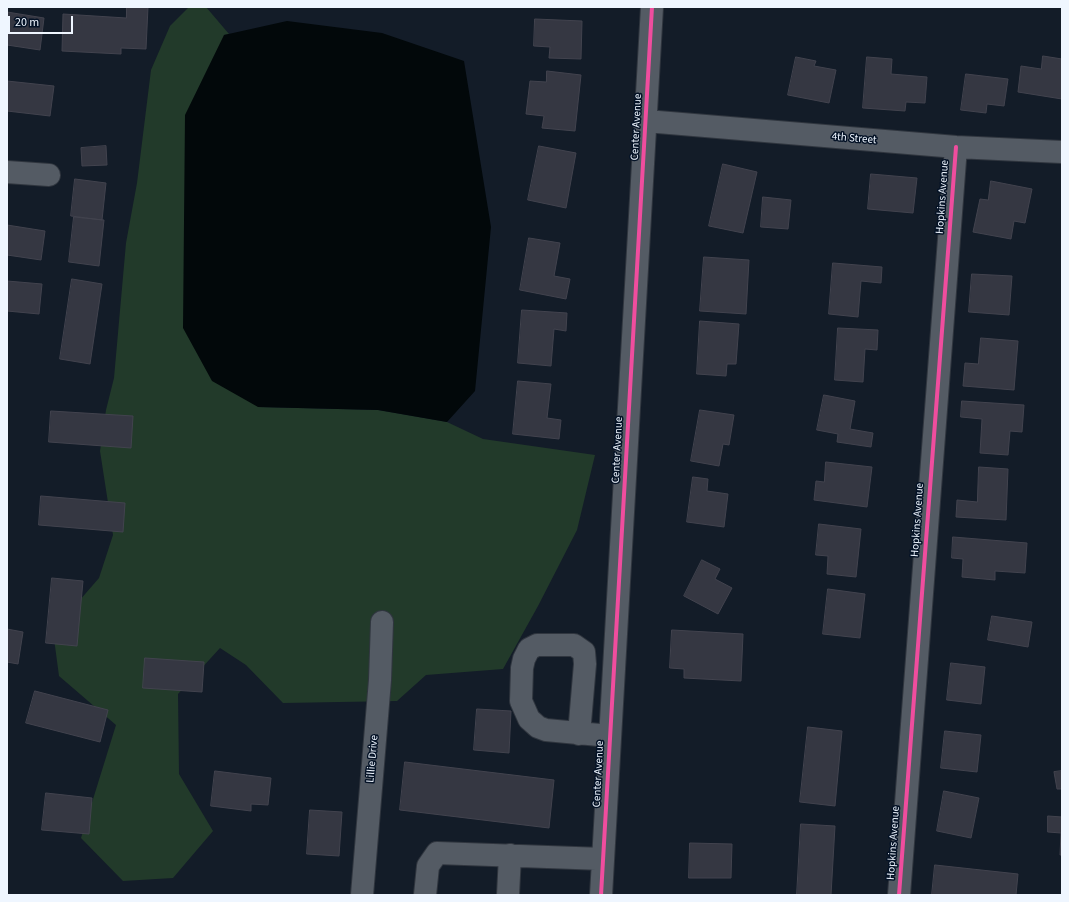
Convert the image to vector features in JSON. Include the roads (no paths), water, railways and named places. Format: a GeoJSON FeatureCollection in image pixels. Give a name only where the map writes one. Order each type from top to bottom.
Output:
{"type":"FeatureCollection","features":[{"type":"Feature","properties":{"kind":"street","name":"Center Avenue"},"geometry":{"type":"LineString","coordinates":[[601,895],[652,7]]}},
{"type":"Feature","properties":{"kind":"street","name":"4th Street"},"geometry":{"type":"LineString","coordinates":[[646,121],[956,147],[1062,152]]}},
{"type":"Feature","properties":{"kind":"street","name":"Hopkins Avenue"},"geometry":{"type":"LineString","coordinates":[[899,895],[956,147]]}},
{"type":"Feature","properties":{"kind":"street"},"geometry":{"type":"LineString","coordinates":[[7,172],[49,175]]}},
{"type":"Feature","properties":{"kind":"street","name":"Lillie Drive"},"geometry":{"type":"LineString","coordinates":[[362,895],[380,680],[382,622]]}},
{"type":"Feature","properties":{"kind":"street"},"geometry":{"type":"LineString","coordinates":[[578,734],[610,736]]}},
{"type":"Feature","properties":{"kind":"street"},"geometry":{"type":"LineString","coordinates":[[425,895],[428,866],[437,853],[603,859]]}},
{"type":"Feature","properties":{"kind":"street"},"geometry":{"type":"LineString","coordinates":[[508,895],[510,855]]}}]}
